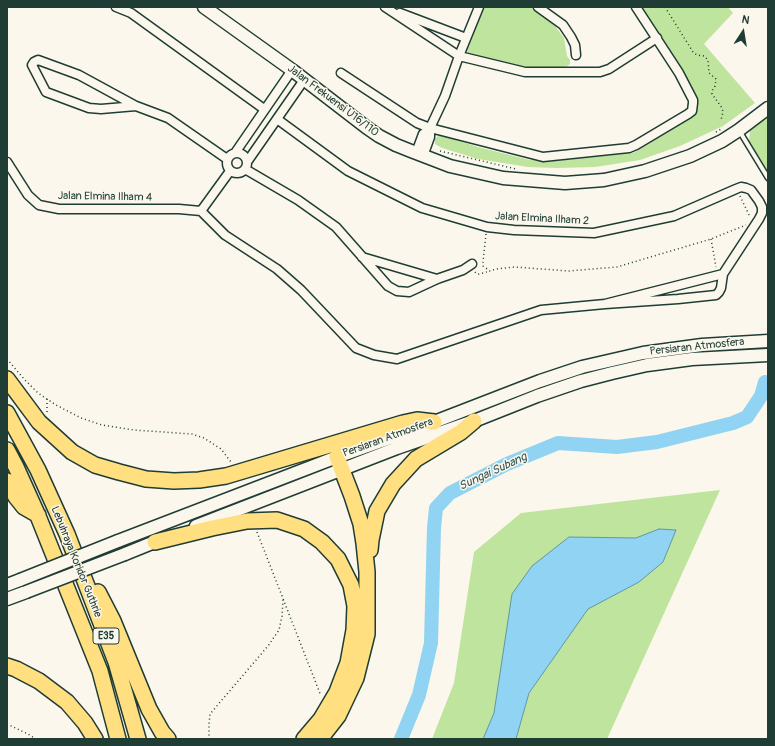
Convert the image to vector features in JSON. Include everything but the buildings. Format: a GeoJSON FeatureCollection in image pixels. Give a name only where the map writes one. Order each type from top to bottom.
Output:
{"type":"FeatureCollection","features":[{"type":"Feature","properties":{"kind":"highway"},"geometry":{"type":"LineString","coordinates":[[7,379],[39,422],[72,452],[95,465],[146,479],[174,481],[199,480],[226,476],[403,423],[417,420],[434,422]]}},
{"type":"Feature","properties":{"kind":"highway","name":"Lebuhraya Koridor Guthrie"},"geometry":{"type":"LineString","coordinates":[[7,413],[38,470],[67,534],[116,662],[138,739]]}},
{"type":"Feature","properties":{"kind":"highway"},"geometry":{"type":"LineString","coordinates":[[367,572],[371,540],[377,511],[393,484],[416,459],[461,432],[474,421]]}},
{"type":"Feature","properties":{"kind":"highway","name":"Lebuhraya Koridor Guthrie"},"geometry":{"type":"LineString","coordinates":[[7,450],[38,516],[100,671],[118,739]]}},
{"type":"Feature","properties":{"kind":"highway"},"geometry":{"type":"LineString","coordinates":[[320,739],[338,716],[356,678],[367,634],[367,572],[364,542],[361,524],[340,463]]}},
{"type":"Feature","properties":{"kind":"highway"},"geometry":{"type":"LineString","coordinates":[[7,481],[16,497],[24,507],[38,516]]}},
{"type":"Feature","properties":{"kind":"highway"},"geometry":{"type":"LineString","coordinates":[[155,542],[247,521],[277,520],[304,529],[322,542],[338,559],[350,585],[355,606],[354,630],[348,663],[337,692],[321,719],[304,739]]}},
{"type":"Feature","properties":{"kind":"highway"},"geometry":{"type":"LineString","coordinates":[[67,534],[113,621],[148,709],[168,739]]}},
{"type":"Feature","properties":{"kind":"highway"},"geometry":{"type":"LineString","coordinates":[[7,666],[39,681],[66,702],[85,723],[95,739]]}},
{"type":"Feature","properties":{"kind":"main road","name":"Jalan Frekuensi U16/110"},"geometry":{"type":"LineString","coordinates":[[204,7],[292,70],[379,136],[420,155],[459,169],[502,178],[565,183],[588,182],[645,171],[690,156],[722,141],[768,108]]}},
{"type":"Feature","properties":{"kind":"main road","name":"Persiaran Atmosfera"},"geometry":{"type":"LineString","coordinates":[[7,599],[155,542],[434,422],[540,380],[582,367],[643,352],[702,345],[768,341]]}},
{"type":"Feature","properties":{"kind":"main road","name":"Persiaran Atmosfera"},"geometry":{"type":"LineString","coordinates":[[7,585],[118,541],[340,463],[397,448],[581,381],[647,365],[692,359],[768,355]]}},
{"type":"Feature","properties":{"kind":"street"},"geometry":{"type":"LineString","coordinates":[[116,7],[131,13],[264,110]]}},
{"type":"Feature","properties":{"kind":"street"},"geometry":{"type":"LineString","coordinates":[[466,38],[384,7],[459,56],[525,72],[600,72],[609,70],[657,38]]}},
{"type":"Feature","properties":{"kind":"street"},"geometry":{"type":"LineString","coordinates":[[420,155],[423,134],[430,128],[445,96],[479,7]]}},
{"type":"Feature","properties":{"kind":"street"},"geometry":{"type":"LineString","coordinates":[[538,7],[563,25],[575,45],[576,55]]}},
{"type":"Feature","properties":{"kind":"street"},"geometry":{"type":"LineString","coordinates":[[341,73],[417,123],[430,128],[543,156],[629,148],[688,114],[692,111],[693,107],[693,100],[679,73],[636,7]]}},
{"type":"Feature","properties":{"kind":"street"},"geometry":{"type":"LineString","coordinates":[[136,106],[101,110],[88,108],[46,92],[32,65],[38,60],[79,75],[136,106],[168,118],[227,159]]}},
{"type":"Feature","properties":{"kind":"street"},"geometry":{"type":"LineString","coordinates":[[292,70],[235,153],[227,159],[226,165],[230,171],[237,173],[243,171],[304,80]]}},
{"type":"Feature","properties":{"kind":"street","name":"Jalan Elmina Ilham 2"},"geometry":{"type":"LineString","coordinates":[[277,119],[348,171],[422,208],[487,227],[514,230],[594,232],[674,216],[736,189]]}},
{"type":"Feature","properties":{"kind":"street"},"geometry":{"type":"LineString","coordinates":[[235,153],[242,154],[246,159],[246,165]]}},
{"type":"Feature","properties":{"kind":"street","name":"Jalan Elmina Ilham 4"},"geometry":{"type":"LineString","coordinates":[[7,162],[28,195],[39,205],[59,209],[179,209],[201,211]]}},
{"type":"Feature","properties":{"kind":"street"},"geometry":{"type":"LineString","coordinates":[[246,165],[336,227],[388,286],[397,291],[410,292],[437,279],[463,270],[472,264]]}},
{"type":"Feature","properties":{"kind":"street"},"geometry":{"type":"LineString","coordinates":[[230,171],[201,211],[226,235],[277,269],[301,290],[356,348],[374,355],[397,359],[541,310],[716,295],[722,288],[720,275]]}},
{"type":"Feature","properties":{"kind":"street"},"geometry":{"type":"LineString","coordinates":[[605,304],[720,275],[759,219],[765,206],[759,201],[751,190],[741,187],[736,189]]}},
{"type":"Feature","properties":{"kind":"street"},"geometry":{"type":"LineString","coordinates":[[362,257],[437,279]]}},
{"type":"Feature","properties":{"kind":"lane"},"geometry":{"type":"LineString","coordinates":[[739,130],[768,178]]}},
{"type":"Feature","properties":{"kind":"path"},"geometry":{"type":"LineString","coordinates":[[665,7],[693,52],[697,55],[704,56],[708,60],[709,72],[716,79],[712,94],[722,108],[723,112],[721,120]]}},
{"type":"Feature","properties":{"kind":"path"},"geometry":{"type":"LineString","coordinates":[[736,189],[751,220]]}},
{"type":"Feature","properties":{"kind":"path"},"geometry":{"type":"LineString","coordinates":[[472,264],[474,271],[477,274],[482,274],[496,268],[514,267],[569,271],[617,267],[711,239],[748,224]]}},
{"type":"Feature","properties":{"kind":"path"},"geometry":{"type":"LineString","coordinates":[[487,227],[483,262],[484,266],[490,271]]}},
{"type":"Feature","properties":{"kind":"path"},"geometry":{"type":"LineString","coordinates":[[711,239],[720,275]]}},
{"type":"Feature","properties":{"kind":"path"},"geometry":{"type":"LineString","coordinates":[[7,359],[38,393],[56,405],[81,418],[102,424],[134,430],[192,434],[204,438],[221,449],[232,464]]}},
{"type":"Feature","properties":{"kind":"path"},"geometry":{"type":"LineString","coordinates":[[256,530],[323,701]]}},
{"type":"Feature","properties":{"kind":"path"},"geometry":{"type":"LineString","coordinates":[[211,739],[209,736],[208,724],[210,714],[268,646],[279,630],[282,616],[283,598]]}},
{"type":"Feature","properties":{"kind":"path"},"geometry":{"type":"LineString","coordinates":[[7,724],[36,739]]}},
{"type":"Feature","properties":{"kind":"green space"},"geometry":{"type":"Polygon","coordinates":[[[483,7],[531,7],[552,22],[564,38],[570,64],[565,68],[530,69],[468,54],[467,50],[483,7]]]}},
{"type":"Feature","properties":{"kind":"green space"},"geometry":{"type":"Polygon","coordinates":[[[640,7],[728,7],[733,13],[704,44],[755,103],[723,126],[680,146],[640,160],[595,167],[528,167],[478,159],[442,148],[435,144],[435,139],[438,136],[444,136],[478,147],[530,160],[554,161],[633,153],[694,115],[697,110],[696,100],[640,7]]]}},
{"type":"Feature","properties":{"kind":"green space"},"geometry":{"type":"Polygon","coordinates":[[[768,115],[768,171],[749,142],[750,130],[768,115]]]}},
{"type":"Feature","properties":{"kind":"green space"},"geometry":{"type":"Polygon","coordinates":[[[720,490],[607,739],[432,739],[454,683],[474,552],[521,513],[720,490]]]}},
{"type":"Feature","properties":{"kind":"water"},"geometry":{"type":"Polygon","coordinates":[[[659,529],[676,530],[663,562],[639,582],[588,609],[529,693],[516,739],[483,739],[494,713],[512,594],[532,566],[569,537],[636,538],[659,529]]]}},
{"type":"Feature","properties":{"kind":"waterway","name":"Sungai Subang"},"geometry":{"type":"LineString","coordinates":[[401,739],[419,695],[431,643],[434,528],[436,508],[450,493],[507,464],[558,443],[617,447],[657,442],[733,423],[747,417],[761,396],[765,382]]}}]}
